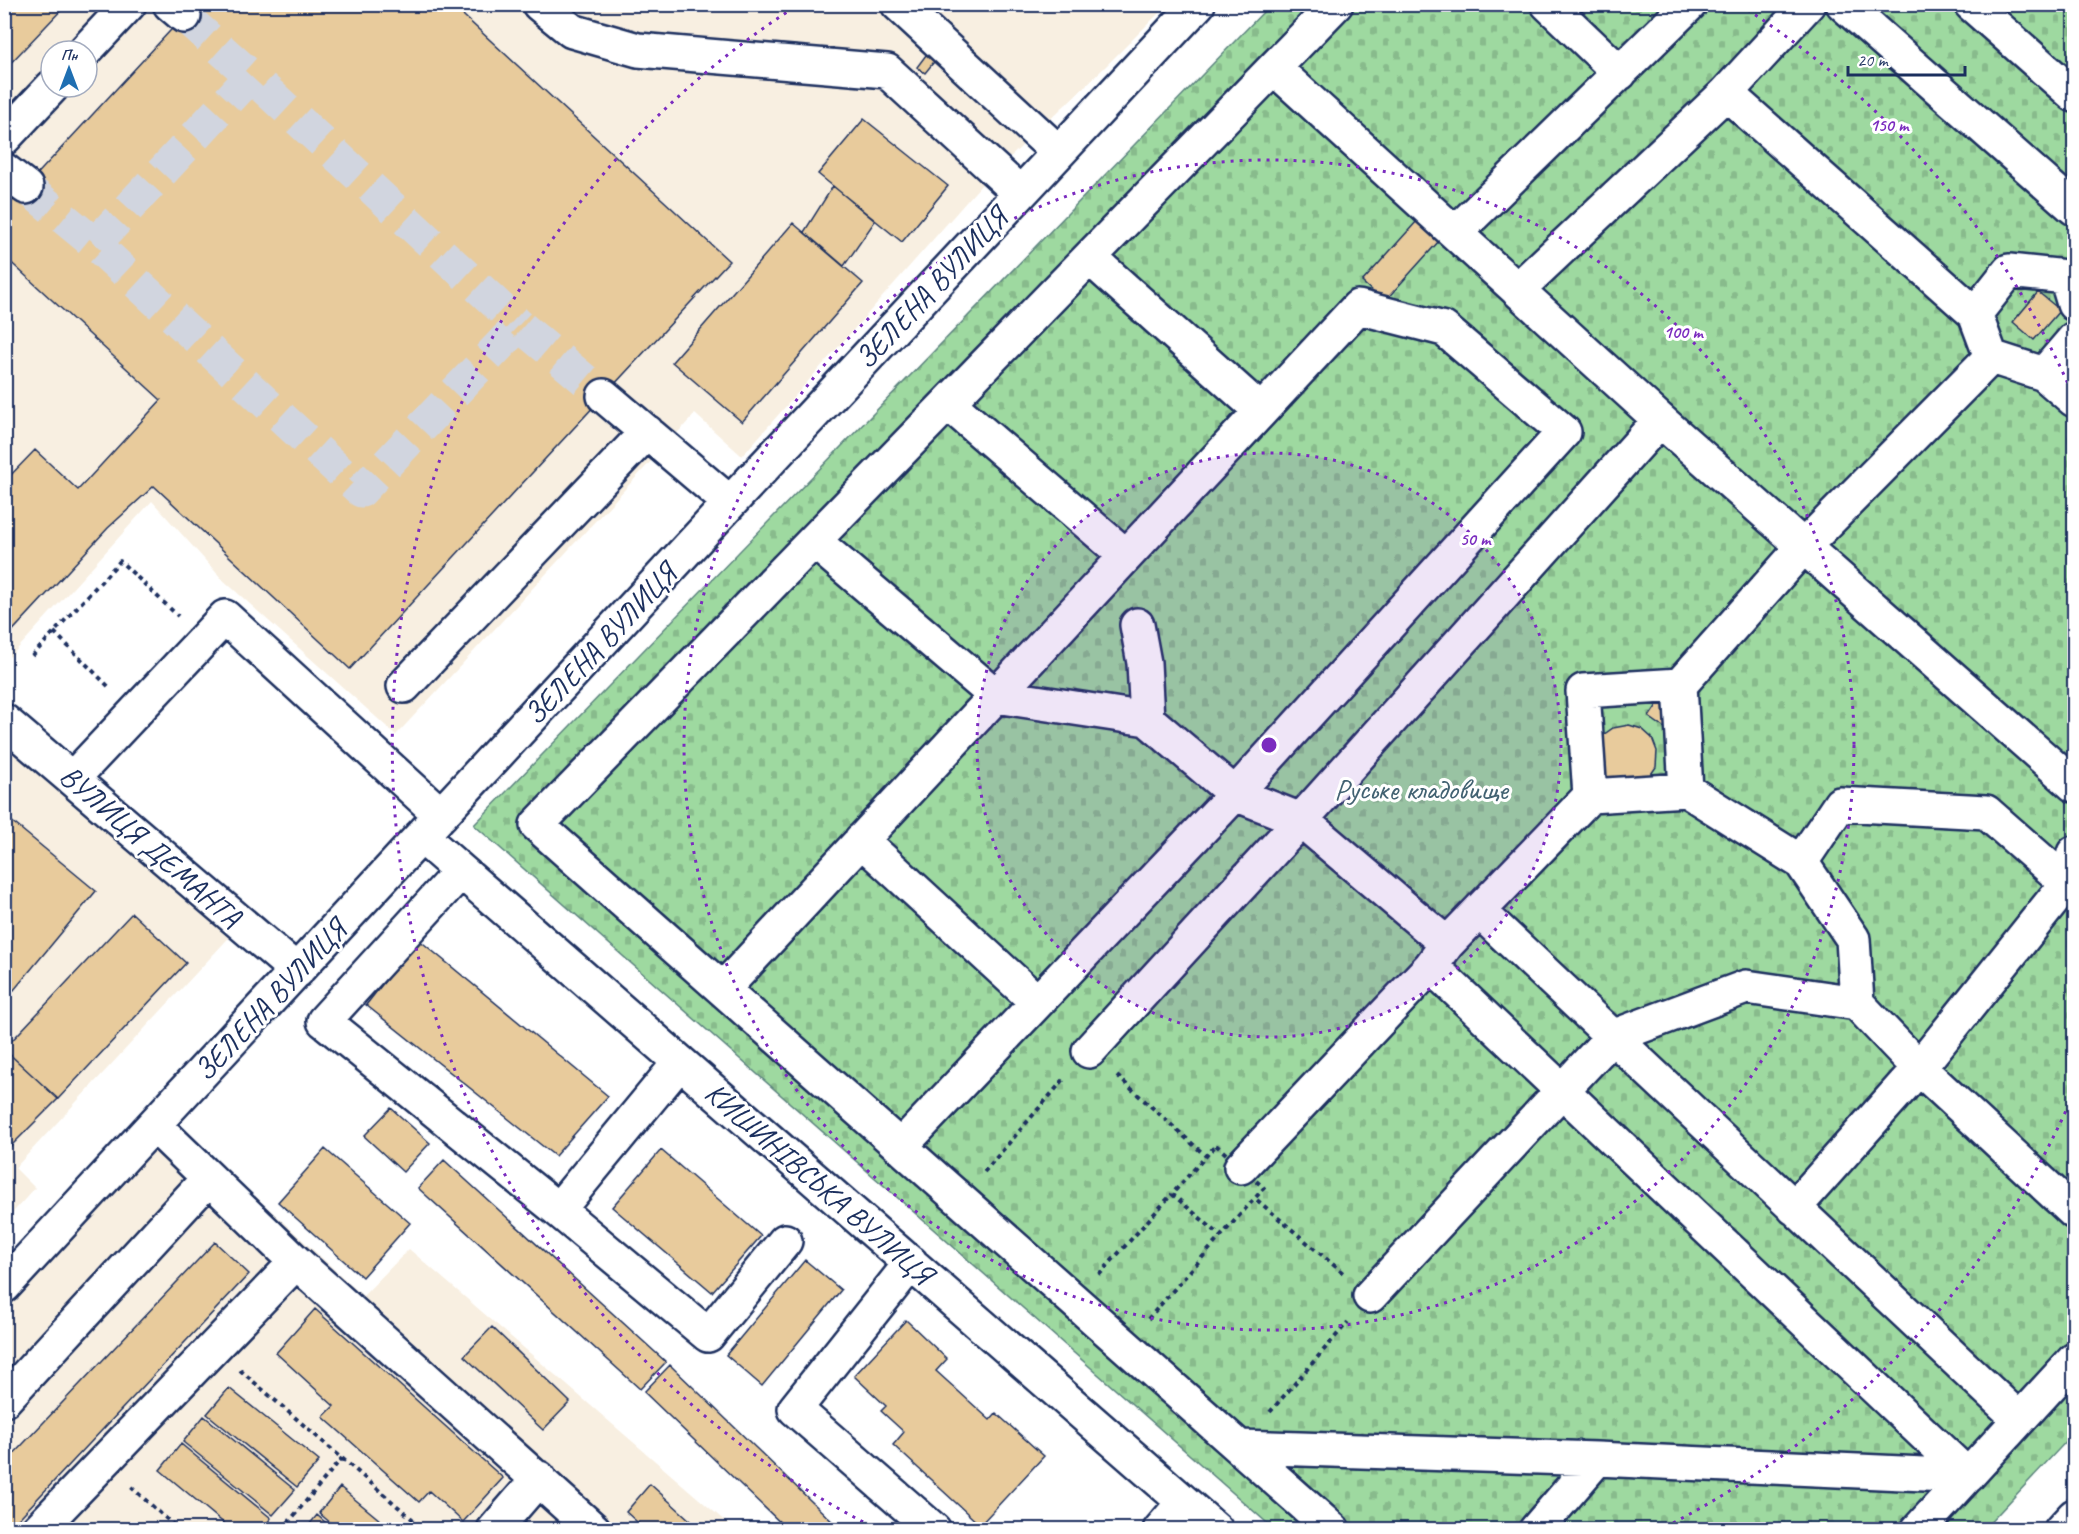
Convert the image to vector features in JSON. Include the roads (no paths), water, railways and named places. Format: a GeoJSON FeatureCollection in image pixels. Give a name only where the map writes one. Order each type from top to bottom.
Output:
{"type":"FeatureCollection","features":[{"type":"Feature","properties":{"kind":"street"},"geometry":{"type":"LineString","coordinates":[[96,39],[129,4]]}},
{"type":"Feature","properties":{"kind":"street"},"geometry":{"type":"LineString","coordinates":[[539,4],[572,31],[638,50],[887,71],[1020,193]]}},
{"type":"Feature","properties":{"kind":"street"},"geometry":{"type":"LineString","coordinates":[[898,4],[1058,152]]}},
{"type":"Feature","properties":{"kind":"street","name":"ЗЕЛЕНА ВУЛИЦЯ"},"geometry":{"type":"LineString","coordinates":[[4,1286],[730,503],[1198,4]]}},
{"type":"Feature","properties":{"kind":"street"},"geometry":{"type":"LineString","coordinates":[[1333,1530],[537,825],[1336,4]]}},
{"type":"Feature","properties":{"kind":"street"},"geometry":{"type":"LineString","coordinates":[[1548,4],[1620,73]]}},
{"type":"Feature","properties":{"kind":"street"},"geometry":{"type":"LineString","coordinates":[[1455,233],[1690,4]]}},
{"type":"Feature","properties":{"kind":"street"},"geometry":{"type":"LineString","coordinates":[[1517,290],[1726,93],[1808,4]]}},
{"type":"Feature","properties":{"kind":"street"},"geometry":{"type":"LineString","coordinates":[[1843,4],[2074,208]]}},
{"type":"Feature","properties":{"kind":"street"},"geometry":{"type":"LineString","coordinates":[[1971,4],[2074,95]]}},
{"type":"Feature","properties":{"kind":"street"},"geometry":{"type":"LineString","coordinates":[[1274,68],[1660,420],[2074,785]]}},
{"type":"Feature","properties":{"kind":"street"},"geometry":{"type":"LineString","coordinates":[[1726,93],[1975,314],[1991,357]]}},
{"type":"Feature","properties":{"kind":"street"},"geometry":{"type":"LineString","coordinates":[[4,138],[41,99]]}},
{"type":"Feature","properties":{"kind":"street"},"geometry":{"type":"LineString","coordinates":[[1090,258],[1261,411]]}},
{"type":"Feature","properties":{"kind":"street"},"geometry":{"type":"LineString","coordinates":[[1975,314],[2009,271],[2072,283]]}},
{"type":"Feature","properties":{"kind":"street"},"geometry":{"type":"LineString","coordinates":[[723,989],[1358,307],[1444,329],[1564,432],[1235,794],[900,1147]]}},
{"type":"Feature","properties":{"kind":"street"},"geometry":{"type":"LineString","coordinates":[[2044,374],[2074,339]]}},
{"type":"Feature","properties":{"kind":"street"},"geometry":{"type":"LineString","coordinates":[[1991,357],[2044,374],[2074,400]]}},
{"type":"Feature","properties":{"kind":"street"},"geometry":{"type":"LineString","coordinates":[[1590,796],[1583,691],[1680,685],[1803,547],[1991,357]]}},
{"type":"Feature","properties":{"kind":"street"},"geometry":{"type":"LineString","coordinates":[[604,396],[730,503]]}},
{"type":"Feature","properties":{"kind":"street"},"geometry":{"type":"LineString","coordinates":[[948,403],[1126,556]]}},
{"type":"Feature","properties":{"kind":"street"},"geometry":{"type":"LineString","coordinates":[[1089,1051],[1660,420]]}},
{"type":"Feature","properties":{"kind":"street"},"geometry":{"type":"LineString","coordinates":[[404,686],[647,432]]}},
{"type":"Feature","properties":{"kind":"street"},"geometry":{"type":"LineString","coordinates":[[814,541],[996,696],[1147,719],[1235,794],[1300,820],[1439,955],[1563,1091],[1968,1476]]}},
{"type":"Feature","properties":{"kind":"street","name":"КИШИНІВСЬКА ВУЛИЦЯ"},"geometry":{"type":"LineString","coordinates":[[72,779],[225,617],[431,826],[461,871],[1216,1530]]}},
{"type":"Feature","properties":{"kind":"street"},"geometry":{"type":"LineString","coordinates":[[1137,625],[1144,663],[1147,719]]}},
{"type":"Feature","properties":{"kind":"street"},"geometry":{"type":"LineString","coordinates":[[1680,685],[1686,790]]}},
{"type":"Feature","properties":{"kind":"street","name":"ВУЛИЦЯ ДЕМАНТА"},"geometry":{"type":"LineString","coordinates":[[4,721],[297,971]]}},
{"type":"Feature","properties":{"kind":"street"},"geometry":{"type":"LineString","coordinates":[[1241,1167],[1479,911],[1590,796],[1686,790],[1800,862],[1853,939],[1857,1003]]}},
{"type":"Feature","properties":{"kind":"street"},"geometry":{"type":"LineString","coordinates":[[1794,1208],[1918,1068],[2072,875],[1986,812],[1840,804],[1800,862]]}},
{"type":"Feature","properties":{"kind":"street"},"geometry":{"type":"LineString","coordinates":[[861,840],[1037,1002]]}},
{"type":"Feature","properties":{"kind":"street"},"geometry":{"type":"LineString","coordinates":[[461,871],[324,1020],[708,1335],[785,1241]]}},
{"type":"Feature","properties":{"kind":"street"},"geometry":{"type":"LineString","coordinates":[[1479,911],[2019,1419]]}},
{"type":"Feature","properties":{"kind":"street"},"geometry":{"type":"LineString","coordinates":[[1370,1296],[1612,1037],[1746,987],[1857,1003],[1918,1068],[2074,1212]]}},
{"type":"Feature","properties":{"kind":"street"},"geometry":{"type":"LineString","coordinates":[[558,1210],[680,1062]]}},
{"type":"Feature","properties":{"kind":"street"},"geometry":{"type":"LineString","coordinates":[[154,1125],[296,1262],[594,1530]]}},
{"type":"Feature","properties":{"kind":"street"},"geometry":{"type":"LineString","coordinates":[[4,1400],[209,1178]]}},
{"type":"Feature","properties":{"kind":"street"},"geometry":{"type":"LineString","coordinates":[[38,1530],[296,1262]]}},
{"type":"Feature","properties":{"kind":"street"},"geometry":{"type":"LineString","coordinates":[[911,1263],[795,1409],[934,1530]]}},
{"type":"Feature","properties":{"kind":"street"},"geometry":{"type":"LineString","coordinates":[[1918,1530],[2074,1360]]}},
{"type":"Feature","properties":{"kind":"street"},"geometry":{"type":"LineString","coordinates":[[1240,1447],[1597,1459],[1968,1476]]}},
{"type":"Feature","properties":{"kind":"street"},"geometry":{"type":"LineString","coordinates":[[1536,1530],[1597,1459]]}},
{"type":"Feature","properties":{"kind":"street"},"geometry":{"type":"LineString","coordinates":[[494,1530],[538,1478]]}},
{"type":"Feature","properties":{"kind":"street"},"geometry":{"type":"LineString","coordinates":[[1160,1530],[1184,1502]]}},
{"type":"Feature","properties":{"kind":"street"},"geometry":{"type":"LineString","coordinates":[[2061,1530],[2074,1516]]}},
{"type":"Feature","properties":{"kind":"tunnel"},"geometry":{"type":"LineString","coordinates":[[184,16],[251,76]]}},
{"type":"Feature","properties":{"kind":"tunnel"},"geometry":{"type":"LineString","coordinates":[[95,244],[251,76],[519,325]]}},
{"type":"Feature","properties":{"kind":"tunnel"},"geometry":{"type":"LineString","coordinates":[[26,187],[95,244],[361,491],[519,325],[604,396]]}},
{"type":"Feature","properties":{"kind":"park label","name":"Руське кладовище"},"geometry":{"type":"Point","coordinates":[1421,789]}}]}
